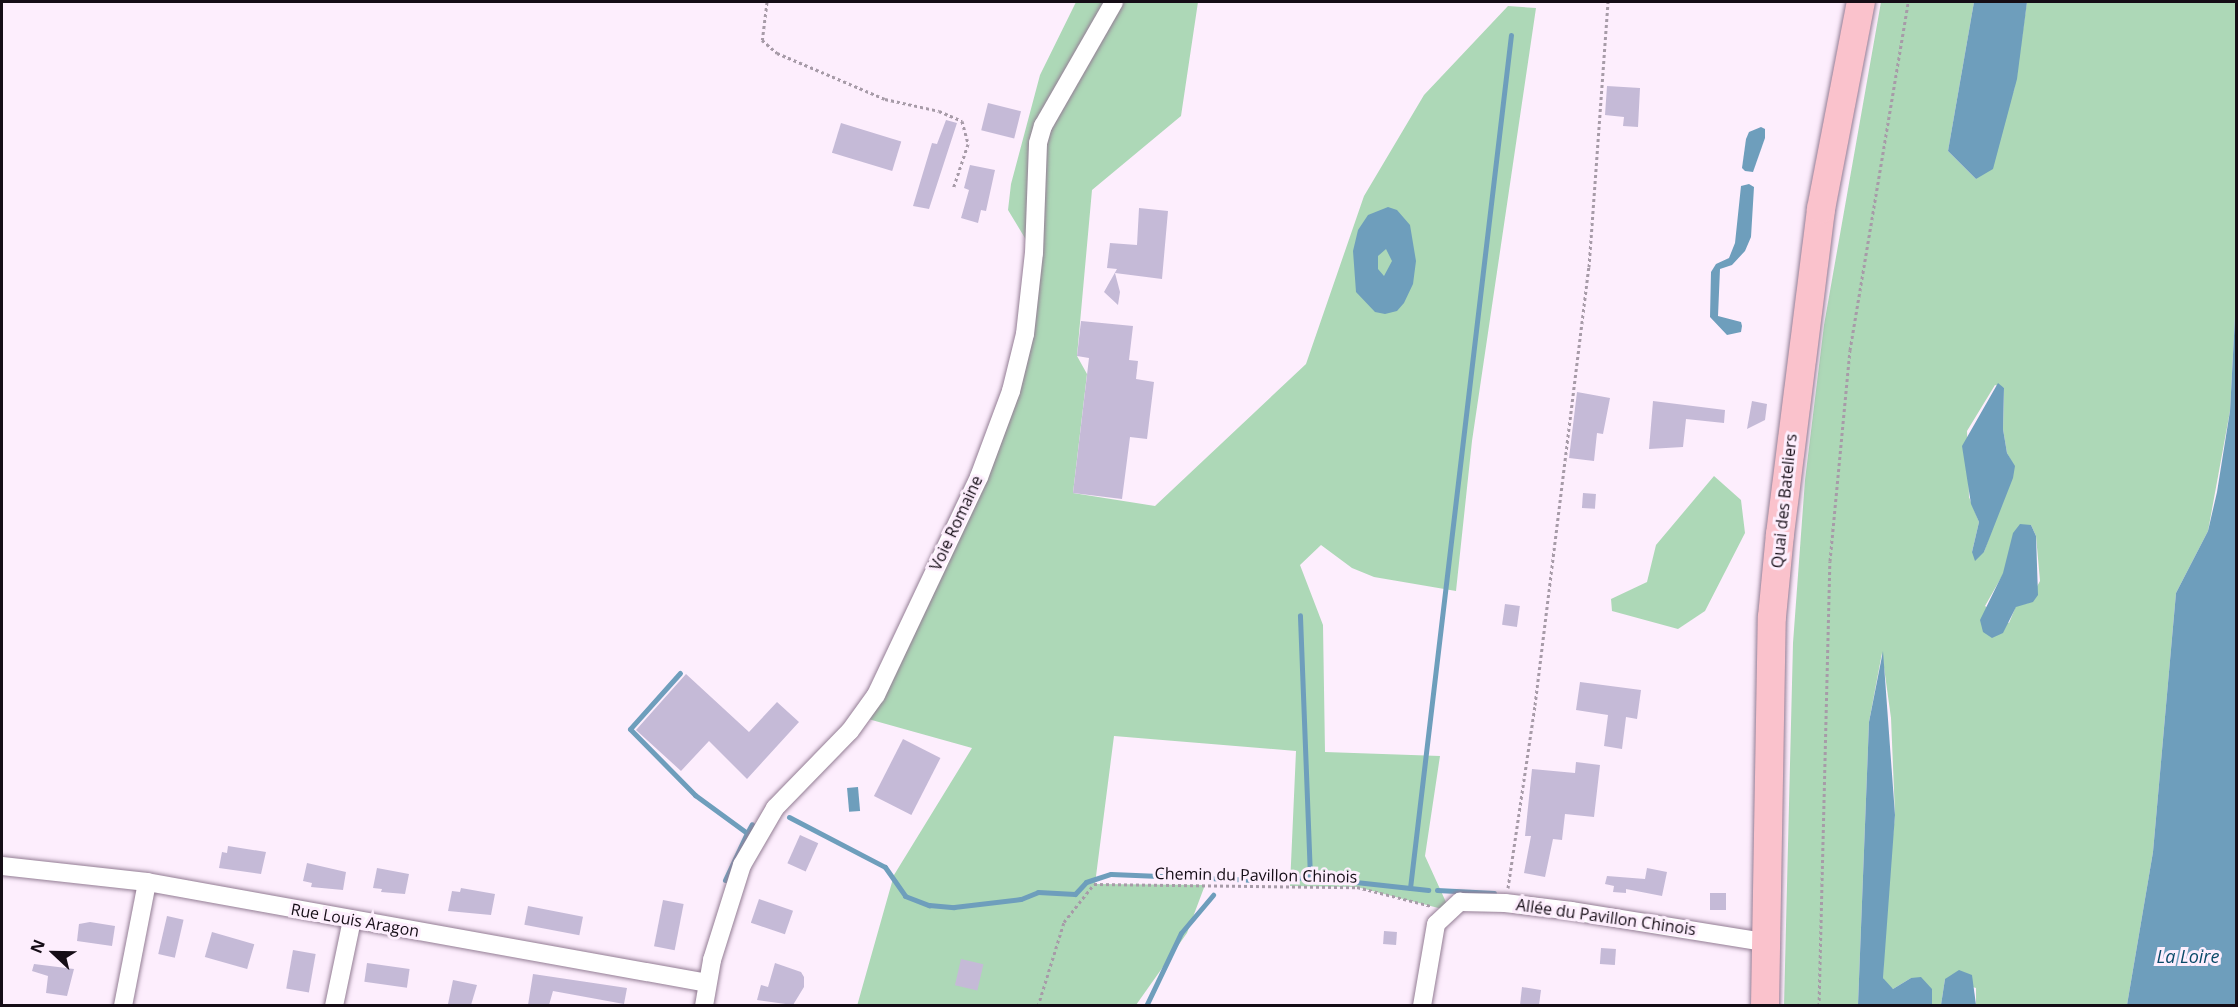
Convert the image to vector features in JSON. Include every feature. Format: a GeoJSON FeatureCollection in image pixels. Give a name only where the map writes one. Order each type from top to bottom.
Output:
{"type":"FeatureCollection","features":[{"type":"Feature","properties":{"kind":"main road","name":"Quai des Bateliers"},"geometry":{"type":"LineString","coordinates":[[1765,1005],[1764,942],[1772,772],[1772,617],[1780,534],[1820,220],[1861,2]]}},
{"type":"Feature","properties":{"kind":"street","name":"Voie Romaine"},"geometry":{"type":"LineString","coordinates":[[704,1005],[706,983],[742,865],[775,808],[850,731],[876,695],[982,467],[1011,391],[1025,334],[1034,253],[1038,142],[1043,126],[1114,2]]}},
{"type":"Feature","properties":{"kind":"street","name":"Rue Louis Aragon"},"geometry":{"type":"LineString","coordinates":[[2,866],[147,882],[706,983]]}},
{"type":"Feature","properties":{"kind":"street"},"geometry":{"type":"LineString","coordinates":[[123,1005],[147,882]]}},
{"type":"Feature","properties":{"kind":"street","name":"Allée du Pavillon Chinois"},"geometry":{"type":"LineString","coordinates":[[1449,911],[1460,902],[1505,903],[1764,942]]}},
{"type":"Feature","properties":{"kind":"street"},"geometry":{"type":"LineString","coordinates":[[1422,1005],[1436,924],[1449,911]]}},
{"type":"Feature","properties":{"kind":"street"},"geometry":{"type":"LineString","coordinates":[[334,1005],[352,920]]}},
{"type":"Feature","properties":{"kind":"path"},"geometry":{"type":"LineString","coordinates":[[767,2],[762,40],[777,53],[885,99],[939,111],[962,121],[968,144],[953,189]]}},
{"type":"Feature","properties":{"kind":"path"},"geometry":{"type":"LineString","coordinates":[[1505,903],[1535,705],[1588,267],[1608,2]]}},
{"type":"Feature","properties":{"kind":"path"},"geometry":{"type":"LineString","coordinates":[[1819,1005],[1824,701],[1830,561],[1850,350],[1908,2]]}},
{"type":"Feature","properties":{"kind":"path","name":"Chemin du Pavillon Chinois"},"geometry":{"type":"LineString","coordinates":[[1038,1005],[1064,922],[1094,884],[1357,887],[1449,911]]}},
{"type":"Feature","properties":{"kind":"green space"},"geometry":{"type":"Polygon","coordinates":[[[1076,2],[1198,2],[1181,116],[1092,190],[1077,356],[1087,374],[1073,493],[1155,506],[1306,364],[1364,196],[1424,95],[1508,6],[1536,8],[1472,441],[1456,591],[1374,577],[1352,568],[1321,545],[1300,565],[1323,625],[1325,752],[1440,756],[1425,856],[1450,911],[1357,887],[1290,886],[1296,751],[1114,736],[1095,884],[1205,885],[1187,933],[1136,1005],[857,1006],[894,875],[972,748],[861,717],[1011,391],[1034,253],[1008,210],[1011,184],[1040,75],[1076,2]]]}},
{"type":"Feature","properties":{"kind":"green space"},"geometry":{"type":"Polygon","coordinates":[[[1881,2],[1974,2],[1948,151],[1976,179],[2014,90],[2027,2],[2236,2],[2236,298],[2230,411],[2208,531],[2176,593],[2153,852],[2127,1005],[1976,1005],[1976,988],[1945,979],[1941,1005],[1932,1005],[1932,996],[1911,978],[1893,989],[1886,985],[1883,978],[1884,923],[1895,815],[1891,718],[1882,653],[1869,722],[1858,1005],[1784,1006],[1793,643],[1805,480],[1824,325],[1881,2]],[[1995,385],[1967,431],[1969,497],[1979,522],[1972,552],[1984,552],[2014,466],[2007,453],[2003,429],[2004,388],[1995,385]],[[2031,525],[1985,606],[2009,623],[2016,606],[2028,603],[2040,581],[2036,536],[2031,525]]]}},
{"type":"Feature","properties":{"kind":"green space"},"geometry":{"type":"Polygon","coordinates":[[[1714,476],[1741,500],[1745,533],[1705,611],[1678,629],[1612,611],[1611,599],[1647,582],[1656,545],[1714,476]]]}},
{"type":"Feature","properties":{"kind":"water"},"geometry":{"type":"Polygon","coordinates":[[[1974,2],[2027,2],[2017,79],[1993,169],[1976,179],[1948,151],[1974,2]]]}},
{"type":"Feature","properties":{"kind":"water"},"geometry":{"type":"Polygon","coordinates":[[[1761,127],[1765,129],[1765,138],[1753,172],[1745,171],[1742,168],[1746,139],[1749,132],[1761,127]]]}},
{"type":"Feature","properties":{"kind":"water"},"geometry":{"type":"Polygon","coordinates":[[[1749,184],[1754,187],[1751,237],[1745,251],[1732,265],[1720,269],[1718,316],[1741,322],[1742,326],[1741,332],[1727,335],[1710,317],[1711,272],[1716,264],[1729,258],[1735,243],[1741,186],[1749,184]]]}},
{"type":"Feature","properties":{"kind":"water"},"geometry":{"type":"Polygon","coordinates":[[[1388,207],[1397,210],[1410,225],[1416,261],[1413,284],[1404,303],[1397,311],[1385,314],[1375,312],[1356,292],[1353,251],[1358,230],[1368,215],[1388,207]],[[1386,249],[1378,256],[1378,269],[1384,276],[1392,261],[1386,249]]]}},
{"type":"Feature","properties":{"kind":"water","name":"La Loire"},"geometry":{"type":"Polygon","coordinates":[[[2236,298],[2236,1005],[2127,1005],[2153,852],[2176,593],[2208,531],[2217,492],[2230,411],[2236,298]]]}},
{"type":"Feature","properties":{"kind":"water"},"geometry":{"type":"Polygon","coordinates":[[[1998,383],[2004,388],[2003,429],[2007,453],[2015,466],[2013,478],[1984,552],[1975,561],[1972,552],[1979,522],[1971,504],[1962,446],[1998,383]]]}},
{"type":"Feature","properties":{"kind":"water"},"geometry":{"type":"Polygon","coordinates":[[[2020,524],[2031,525],[2036,536],[2038,595],[2033,602],[2016,607],[2003,633],[1992,638],[1983,632],[1980,620],[2003,573],[2013,533],[2020,524]]]}},
{"type":"Feature","properties":{"kind":"water"},"geometry":{"type":"Polygon","coordinates":[[[1883,651],[1895,815],[1883,978],[1893,989],[1911,978],[1921,977],[1932,989],[1932,1005],[1858,1005],[1869,722],[1883,651]]]}},
{"type":"Feature","properties":{"kind":"water"},"geometry":{"type":"Polygon","coordinates":[[[858,787],[860,811],[849,812],[847,788],[858,787]]]}},
{"type":"Feature","properties":{"kind":"water"},"geometry":{"type":"Polygon","coordinates":[[[1959,970],[1972,975],[1976,1005],[1941,1005],[1945,979],[1959,970]]]}},
{"type":"Feature","properties":{"kind":"building"},"geometry":{"type":"Polygon","coordinates":[[[1607,86],[1640,88],[1638,127],[1623,126],[1624,117],[1605,115],[1607,86]]]}},
{"type":"Feature","properties":{"kind":"building"},"geometry":{"type":"Polygon","coordinates":[[[988,103],[1021,111],[1014,138],[981,130],[988,103]]]}},
{"type":"Feature","properties":{"kind":"building"},"geometry":{"type":"Polygon","coordinates":[[[946,120],[957,123],[929,209],[913,206],[932,143],[937,144],[946,120]]]}},
{"type":"Feature","properties":{"kind":"building"},"geometry":{"type":"Polygon","coordinates":[[[841,123],[901,141],[892,171],[832,153],[841,123]]]}},
{"type":"Feature","properties":{"kind":"building"},"geometry":{"type":"Polygon","coordinates":[[[970,165],[995,170],[986,211],[981,210],[978,223],[961,218],[969,190],[964,188],[970,165]]]}},
{"type":"Feature","properties":{"kind":"building"},"geometry":{"type":"Polygon","coordinates":[[[1139,208],[1168,211],[1162,279],[1115,273],[1120,292],[1118,305],[1104,292],[1117,269],[1107,268],[1110,243],[1137,245],[1139,208]]]}},
{"type":"Feature","properties":{"kind":"building"},"geometry":{"type":"Polygon","coordinates":[[[1081,321],[1133,326],[1129,360],[1138,361],[1136,379],[1154,382],[1147,439],[1130,437],[1122,499],[1073,493],[1089,358],[1077,356],[1081,321]]]}},
{"type":"Feature","properties":{"kind":"building"},"geometry":{"type":"Polygon","coordinates":[[[1577,392],[1610,398],[1603,434],[1597,433],[1594,461],[1569,458],[1577,392]]]}},
{"type":"Feature","properties":{"kind":"building"},"geometry":{"type":"Polygon","coordinates":[[[1653,401],[1725,410],[1724,423],[1686,419],[1683,447],[1649,449],[1653,401]]]}},
{"type":"Feature","properties":{"kind":"building"},"geometry":{"type":"Polygon","coordinates":[[[1752,401],[1767,404],[1765,420],[1747,429],[1752,401]]]}},
{"type":"Feature","properties":{"kind":"building"},"geometry":{"type":"Polygon","coordinates":[[[1583,493],[1596,494],[1595,509],[1582,508],[1583,493]]]}},
{"type":"Feature","properties":{"kind":"building"},"geometry":{"type":"Polygon","coordinates":[[[1505,604],[1520,606],[1517,627],[1502,625],[1505,604]]]}},
{"type":"Feature","properties":{"kind":"building"},"geometry":{"type":"Polygon","coordinates":[[[686,674],[749,732],[777,702],[799,722],[747,779],[709,741],[681,771],[636,730],[686,674]]]}},
{"type":"Feature","properties":{"kind":"building"},"geometry":{"type":"Polygon","coordinates":[[[1580,682],[1641,690],[1637,719],[1626,717],[1622,749],[1604,746],[1608,715],[1576,710],[1580,682]]]}},
{"type":"Feature","properties":{"kind":"building"},"geometry":{"type":"Polygon","coordinates":[[[903,739],[940,758],[911,815],[874,796],[903,739]]]}},
{"type":"Feature","properties":{"kind":"building"},"geometry":{"type":"Polygon","coordinates":[[[1576,762],[1600,765],[1594,817],[1565,814],[1562,840],[1553,839],[1545,877],[1524,873],[1531,836],[1525,836],[1532,769],[1575,773],[1576,762]]]}},
{"type":"Feature","properties":{"kind":"building"},"geometry":{"type":"Polygon","coordinates":[[[800,835],[818,843],[806,871],[787,863],[800,835]]]}},
{"type":"Feature","properties":{"kind":"building"},"geometry":{"type":"Polygon","coordinates":[[[228,846],[266,852],[261,874],[219,868],[222,852],[227,853],[228,846]]]}},
{"type":"Feature","properties":{"kind":"building"},"geometry":{"type":"Polygon","coordinates":[[[307,863],[346,872],[343,890],[311,887],[312,883],[303,881],[307,863]]]}},
{"type":"Feature","properties":{"kind":"building"},"geometry":{"type":"Polygon","coordinates":[[[377,868],[409,874],[405,894],[381,892],[382,889],[373,888],[377,868]]]}},
{"type":"Feature","properties":{"kind":"building"},"geometry":{"type":"Polygon","coordinates":[[[1647,868],[1667,872],[1662,896],[1626,889],[1626,893],[1613,892],[1614,886],[1605,884],[1607,876],[1645,879],[1647,868]]]}},
{"type":"Feature","properties":{"kind":"building"},"geometry":{"type":"Polygon","coordinates":[[[461,888],[495,894],[491,915],[448,911],[452,891],[460,892],[461,888]]]}},
{"type":"Feature","properties":{"kind":"building"},"geometry":{"type":"Polygon","coordinates":[[[1710,893],[1726,893],[1726,910],[1710,910],[1710,893]]]}},
{"type":"Feature","properties":{"kind":"building"},"geometry":{"type":"Polygon","coordinates":[[[759,899],[793,911],[785,934],[751,923],[759,899]]]}},
{"type":"Feature","properties":{"kind":"building"},"geometry":{"type":"Polygon","coordinates":[[[663,900],[684,904],[675,950],[654,946],[663,900]]]}},
{"type":"Feature","properties":{"kind":"building"},"geometry":{"type":"Polygon","coordinates":[[[528,906],[583,917],[579,935],[524,925],[528,906]]]}},
{"type":"Feature","properties":{"kind":"building"},"geometry":{"type":"Polygon","coordinates":[[[167,916],[184,920],[175,958],[158,954],[167,916]]]}},
{"type":"Feature","properties":{"kind":"building"},"geometry":{"type":"Polygon","coordinates":[[[90,922],[115,926],[112,946],[77,941],[79,924],[90,922]]]}},
{"type":"Feature","properties":{"kind":"building"},"geometry":{"type":"Polygon","coordinates":[[[1384,931],[1397,932],[1396,945],[1383,944],[1384,931]]]}},
{"type":"Feature","properties":{"kind":"building"},"geometry":{"type":"Polygon","coordinates":[[[212,932],[254,944],[247,969],[205,957],[212,932]]]}},
{"type":"Feature","properties":{"kind":"building"},"geometry":{"type":"Polygon","coordinates":[[[1601,948],[1616,949],[1615,965],[1600,964],[1601,948]]]}},
{"type":"Feature","properties":{"kind":"building"},"geometry":{"type":"Polygon","coordinates":[[[293,950],[316,954],[309,992],[286,988],[293,950]]]}},
{"type":"Feature","properties":{"kind":"building"},"geometry":{"type":"Polygon","coordinates":[[[961,959],[983,964],[977,990],[955,985],[961,959]]]}},
{"type":"Feature","properties":{"kind":"building"},"geometry":{"type":"Polygon","coordinates":[[[367,963],[410,969],[407,988],[364,982],[367,963]]]}},
{"type":"Feature","properties":{"kind":"building"},"geometry":{"type":"Polygon","coordinates":[[[775,963],[801,972],[804,977],[804,987],[793,1005],[757,1000],[761,985],[768,987],[775,963]]]}},
{"type":"Feature","properties":{"kind":"building"},"geometry":{"type":"Polygon","coordinates":[[[34,964],[74,969],[67,996],[46,993],[48,976],[32,971],[34,964]]]}},
{"type":"Feature","properties":{"kind":"building"},"geometry":{"type":"Polygon","coordinates":[[[533,974],[627,988],[624,1004],[553,991],[549,1005],[528,1005],[533,974]]]}},
{"type":"Feature","properties":{"kind":"building"},"geometry":{"type":"Polygon","coordinates":[[[453,980],[477,985],[471,1005],[448,1004],[453,980]]]}},
{"type":"Feature","properties":{"kind":"building"},"geometry":{"type":"Polygon","coordinates":[[[1522,987],[1541,990],[1539,1005],[1520,1005],[1522,987]]]}},
{"type":"Feature","properties":{"kind":"waterway"},"geometry":{"type":"LineString","coordinates":[[1410,888],[1511,35]]}},
{"type":"Feature","properties":{"kind":"waterway"},"geometry":{"type":"LineString","coordinates":[[1275,879],[1310,877],[1300,615]]}},
{"type":"Feature","properties":{"kind":"waterway"},"geometry":{"type":"LineString","coordinates":[[680,673],[630,729],[695,795],[747,833],[752,824]]}},
{"type":"Feature","properties":{"kind":"waterway"},"geometry":{"type":"LineString","coordinates":[[789,817],[885,867],[905,896],[929,905],[954,907],[1021,899],[1038,892],[1075,894],[1086,882],[1111,874],[1256,880]]}},
{"type":"Feature","properties":{"kind":"waterway"},"geometry":{"type":"LineString","coordinates":[[725,880],[747,833]]}},
{"type":"Feature","properties":{"kind":"waterway"},"geometry":{"type":"LineString","coordinates":[[1310,877],[1428,890]]}},
{"type":"Feature","properties":{"kind":"waterway"},"geometry":{"type":"LineString","coordinates":[[1437,890],[1494,893]]}},
{"type":"Feature","properties":{"kind":"waterway"},"geometry":{"type":"LineString","coordinates":[[1146,1006],[1181,933],[1213,895]]}}]}
